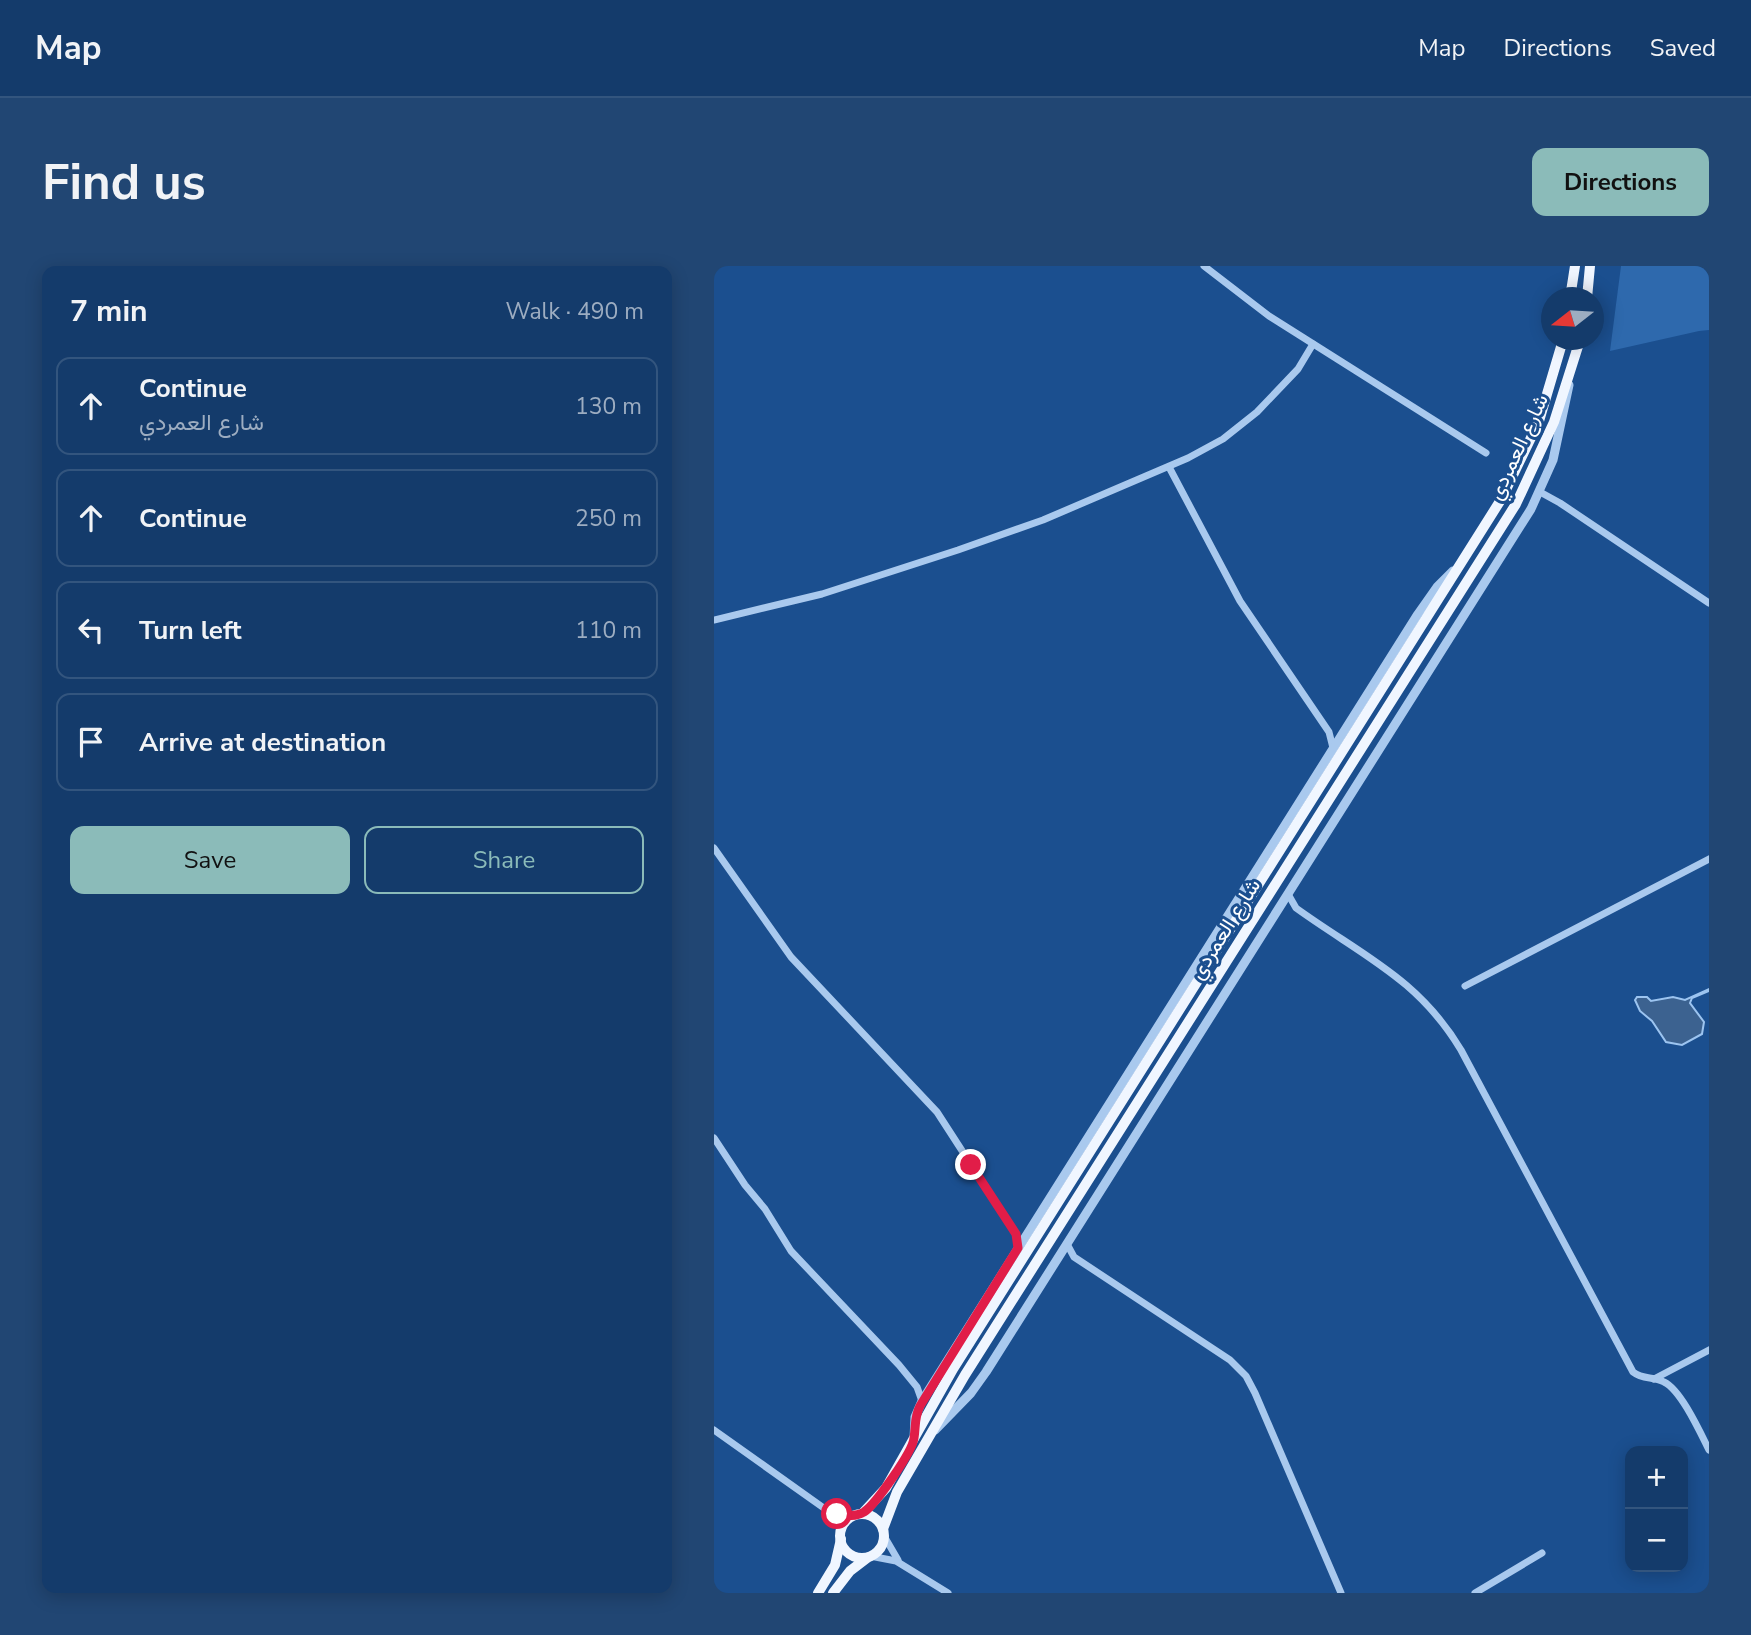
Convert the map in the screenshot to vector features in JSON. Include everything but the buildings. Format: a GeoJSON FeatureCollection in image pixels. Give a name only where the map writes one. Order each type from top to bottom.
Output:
{"type":"FeatureCollection","features":[{"type":"Feature","properties":{"kind":"main road"},"geometry":{"type":"LineString","coordinates":[[1572,287],[1575,266]]}},
{"type":"Feature","properties":{"kind":"main road"},"geometry":{"type":"LineString","coordinates":[[1588,287],[1590,266]]}},
{"type":"Feature","properties":{"kind":"main road","name":"شارع العمردي"},"geometry":{"type":"LineString","coordinates":[[857,1515],[886,1488],[954,1369],[1506,492],[1547,401],[1560,350]]}},
{"type":"Feature","properties":{"kind":"main road","name":"شارع العمردي"},"geometry":{"type":"LineString","coordinates":[[884,1533],[891,1505],[965,1375],[1512,510],[1547,439],[1577,350]]}},
{"type":"Feature","properties":{"kind":"main road"},"geometry":{"type":"LineString","coordinates":[[818,1593],[835,1565],[841,1534],[857,1515],[877,1519],[884,1533],[880,1548],[850,1571],[833,1593]]}},
{"type":"Feature","properties":{"kind":"main road"},"geometry":{"type":"LineString","coordinates":[[841,1534],[844,1548],[851,1554],[869,1556]]}},
{"type":"Feature","properties":{"kind":"street"},"geometry":{"type":"LineString","coordinates":[[1204,266],[1254,306],[1486,453]]}},
{"type":"Feature","properties":{"kind":"street"},"geometry":{"type":"LineString","coordinates":[[714,620],[822,594],[967,547],[1043,520],[1169,467],[1212,446],[1257,412],[1298,369],[1313,344]]}},
{"type":"Feature","properties":{"kind":"street"},"geometry":{"type":"LineString","coordinates":[[929,1437],[981,1379],[1497,565],[1540,492],[1558,443],[1571,373]]}},
{"type":"Feature","properties":{"kind":"street"},"geometry":{"type":"LineString","coordinates":[[1169,467],[1233,589],[1329,732],[1333,748]]}},
{"type":"Feature","properties":{"kind":"street"},"geometry":{"type":"LineString","coordinates":[[1540,492],[1709,603]]}},
{"type":"Feature","properties":{"kind":"street"},"geometry":{"type":"LineString","coordinates":[[915,1439],[915,1417],[922,1401],[1432,593],[1460,566]]}},
{"type":"Feature","properties":{"kind":"street"},"geometry":{"type":"LineString","coordinates":[[1329,732],[1344,732]]}},
{"type":"Feature","properties":{"kind":"street"},"geometry":{"type":"LineString","coordinates":[[714,848],[791,957],[937,1112],[1014,1231],[1018,1248]]}},
{"type":"Feature","properties":{"kind":"street"},"geometry":{"type":"LineString","coordinates":[[1465,986],[1709,859]]}},
{"type":"Feature","properties":{"kind":"street"},"geometry":{"type":"LineString","coordinates":[[1289,894],[1296,908]]}},
{"type":"Feature","properties":{"kind":"street"},"geometry":{"type":"LineString","coordinates":[[1280,908],[1296,908],[1398,976],[1422,997],[1443,1022],[1461,1050],[1633,1371],[1640,1377],[1661,1380],[1671,1387],[1688,1411],[1709,1450]]}},
{"type":"Feature","properties":{"kind":"street"},"geometry":{"type":"LineString","coordinates":[[714,1138],[765,1209],[791,1251],[895,1360],[917,1387],[922,1401]]}},
{"type":"Feature","properties":{"kind":"street"},"geometry":{"type":"LineString","coordinates":[[1014,1231],[1024,1233],[1031,1229]]}},
{"type":"Feature","properties":{"kind":"street"},"geometry":{"type":"LineString","coordinates":[[1067,1244],[1074,1257],[1203,1341],[1230,1360],[1246,1376],[1341,1593]]}},
{"type":"Feature","properties":{"kind":"street"},"geometry":{"type":"LineString","coordinates":[[1058,1258],[1074,1257]]}},
{"type":"Feature","properties":{"kind":"street"},"geometry":{"type":"LineString","coordinates":[[1654,1379],[1709,1350]]}},
{"type":"Feature","properties":{"kind":"street"},"geometry":{"type":"LineString","coordinates":[[917,1387],[931,1388]]}},
{"type":"Feature","properties":{"kind":"street"},"geometry":{"type":"LineString","coordinates":[[714,1430],[828,1511],[841,1534]]}},
{"type":"Feature","properties":{"kind":"street"},"geometry":{"type":"LineString","coordinates":[[828,1511],[857,1515]]}},
{"type":"Feature","properties":{"kind":"street"},"geometry":{"type":"LineString","coordinates":[[884,1533],[901,1563]]}},
{"type":"Feature","properties":{"kind":"street"},"geometry":{"type":"LineString","coordinates":[[1475,1593],[1542,1553]]}},
{"type":"Feature","properties":{"kind":"street"},"geometry":{"type":"LineString","coordinates":[[869,1556],[886,1557],[901,1563],[948,1593]]}},
{"type":"Feature","properties":{"kind":"shaded area"},"geometry":{"type":"Polygon","coordinates":[[[1621,266],[1709,266],[1709,330],[1610,351],[1621,266]]]}},
{"type":"Feature","properties":{"kind":"shaded area"},"geometry":{"type":"Polygon","coordinates":[[[1709,989],[1692,998],[1690,1003],[1704,1022],[1702,1034],[1682,1045],[1666,1042],[1652,1021],[1640,1011],[1635,1000],[1637,997],[1647,997],[1651,1001],[1673,997],[1685,1000],[1709,989]]]}},
{"type":"Feature","properties":{"kind":"route"},"geometry":{"type":"LineString","coordinates":[[837,1514],[862,1514],[886,1488],[915,1439],[914,1423],[920,1406],[1018,1248],[1016,1234],[971,1165]]}}]}
